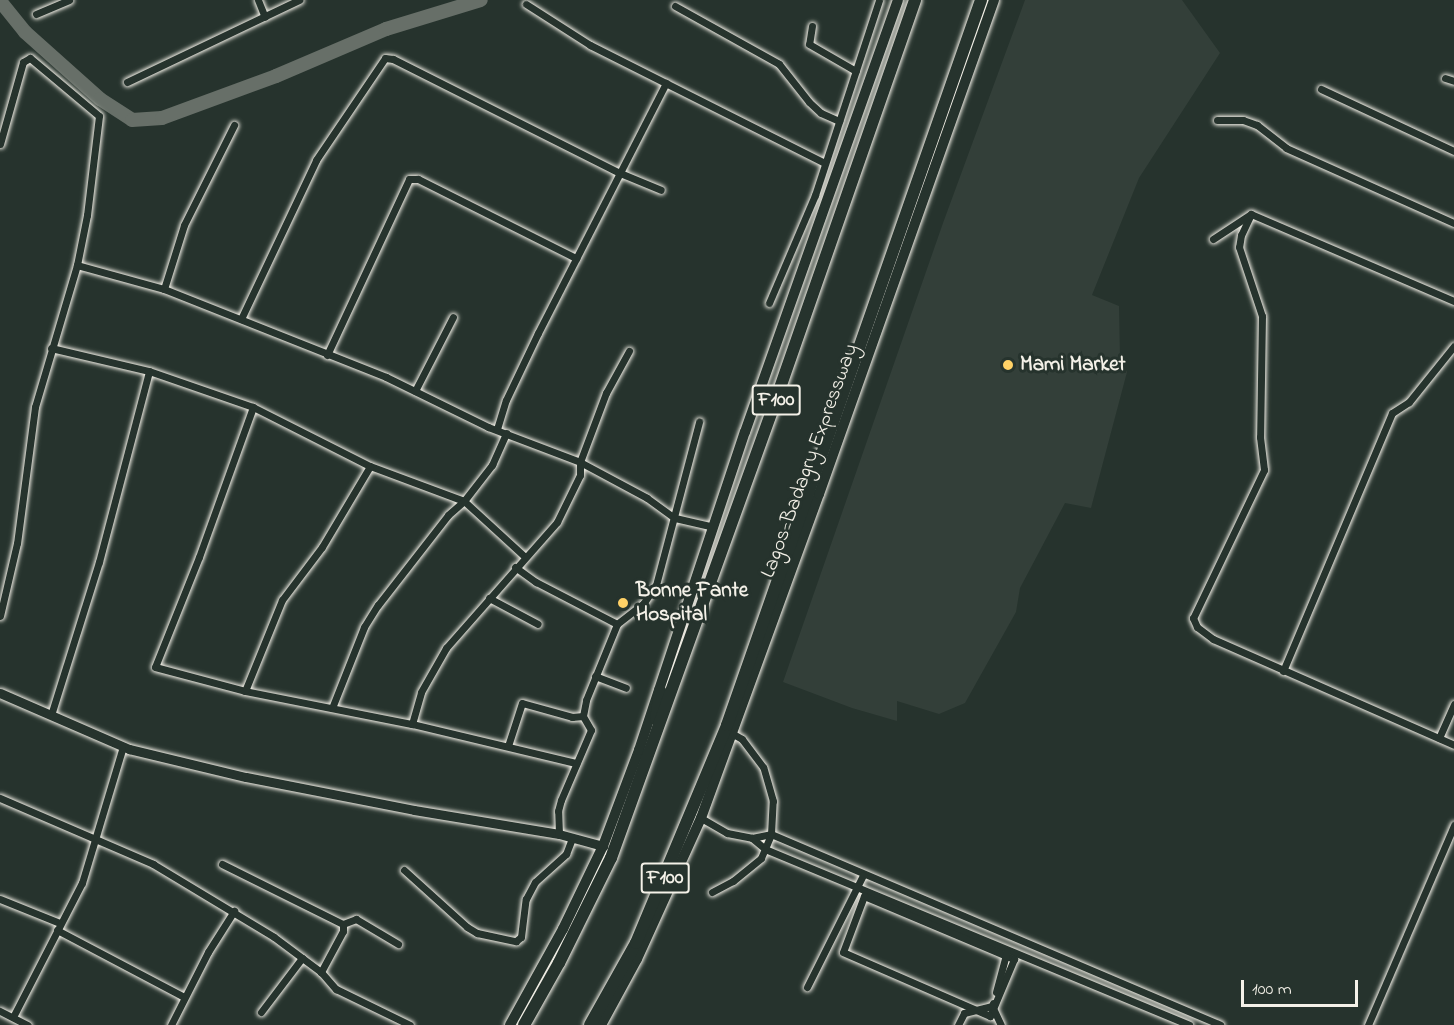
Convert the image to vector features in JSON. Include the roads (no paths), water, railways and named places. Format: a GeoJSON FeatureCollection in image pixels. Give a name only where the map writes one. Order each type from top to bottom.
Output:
{"type":"FeatureCollection","features":[{"type":"Feature","properties":{"kind":"highway","name":"F100"},"geometry":{"type":"LineString","coordinates":[[524,1025],[559,963],[610,858],[761,441],[915,0]]}},
{"type":"Feature","properties":{"kind":"highway","name":"Lagos-Badagry Expressway"},"geometry":{"type":"LineString","coordinates":[[590,1025],[636,943],[730,729],[981,0]]}},
{"type":"Feature","properties":{"kind":"highway"},"geometry":{"type":"LineString","coordinates":[[632,798],[656,718],[660,690]]}},
{"type":"Feature","properties":{"kind":"main road"},"geometry":{"type":"LineString","coordinates":[[510,1025],[563,929],[603,846],[660,690],[713,527],[898,0]]}},
{"type":"Feature","properties":{"kind":"main road","name":"Lagos-Badagry Expressway"},"geometry":{"type":"LineString","coordinates":[[601,1025],[637,959],[701,818],[730,729],[993,0]]}},
{"type":"Feature","properties":{"kind":"street"},"geometry":{"type":"LineString","coordinates":[[36,14],[69,0]]}},
{"type":"Feature","properties":{"kind":"street"},"geometry":{"type":"LineString","coordinates":[[258,0],[265,17]]}},
{"type":"Feature","properties":{"kind":"street"},"geometry":{"type":"LineString","coordinates":[[127,82],[299,0]]}},
{"type":"Feature","properties":{"kind":"street"},"geometry":{"type":"LineString","coordinates":[[769,303],[815,195],[879,0]]}},
{"type":"Feature","properties":{"kind":"street"},"geometry":{"type":"LineString","coordinates":[[526,4],[590,45],[825,163]]}},
{"type":"Feature","properties":{"kind":"street"},"geometry":{"type":"LineString","coordinates":[[675,6],[779,64],[809,102],[821,113],[838,121]]}},
{"type":"Feature","properties":{"kind":"street"},"geometry":{"type":"LineString","coordinates":[[812,26],[809,44],[856,71]]}},
{"type":"Feature","properties":{"kind":"street"},"geometry":{"type":"LineString","coordinates":[[0,144],[23,62],[30,58],[99,116],[87,215],[77,265],[35,407],[17,543],[0,616]]}},
{"type":"Feature","properties":{"kind":"street"},"geometry":{"type":"LineString","coordinates":[[242,319],[316,160],[384,58],[393,59],[620,173],[661,190]]}},
{"type":"Feature","properties":{"kind":"street"},"geometry":{"type":"LineString","coordinates":[[1445,78],[1454,81]]}},
{"type":"Feature","properties":{"kind":"street"},"geometry":{"type":"LineString","coordinates":[[496,429],[506,400],[666,83]]}},
{"type":"Feature","properties":{"kind":"street"},"geometry":{"type":"LineString","coordinates":[[1321,89],[1454,151]]}},
{"type":"Feature","properties":{"kind":"street"},"geometry":{"type":"LineString","coordinates":[[1217,120],[1243,120],[1257,125],[1286,148],[1454,223]]}},
{"type":"Feature","properties":{"kind":"street"},"geometry":{"type":"LineString","coordinates":[[164,289],[184,225],[234,125]]}},
{"type":"Feature","properties":{"kind":"street"},"geometry":{"type":"LineString","coordinates":[[327,355],[410,179],[418,179],[576,258]]}},
{"type":"Feature","properties":{"kind":"street"},"geometry":{"type":"LineString","coordinates":[[1213,239],[1251,214]]}},
{"type":"Feature","properties":{"kind":"street"},"geometry":{"type":"LineString","coordinates":[[1251,214],[1454,301]]}},
{"type":"Feature","properties":{"kind":"street"},"geometry":{"type":"LineString","coordinates":[[1251,214],[1241,235],[1239,246],[1262,316],[1260,437],[1264,470],[1193,618],[1204,634],[1282,671],[1454,746]]}},
{"type":"Feature","properties":{"kind":"street"},"geometry":{"type":"LineString","coordinates":[[77,265],[164,289],[242,319],[415,391],[496,429],[580,462],[647,498],[675,518],[713,527]]}},
{"type":"Feature","properties":{"kind":"street"},"geometry":{"type":"LineString","coordinates":[[415,391],[453,317]]}},
{"type":"Feature","properties":{"kind":"street"},"geometry":{"type":"LineString","coordinates":[[1282,671],[1392,413],[1409,402],[1454,346]]}},
{"type":"Feature","properties":{"kind":"street"},"geometry":{"type":"LineString","coordinates":[[51,348],[149,371],[253,407],[370,465],[464,501],[524,556]]}},
{"type":"Feature","properties":{"kind":"street"},"geometry":{"type":"LineString","coordinates":[[412,724],[421,692],[433,668],[457,633],[557,522],[580,475],[580,462],[606,393],[629,351]]}},
{"type":"Feature","properties":{"kind":"street"},"geometry":{"type":"LineString","coordinates":[[51,715],[99,562],[149,371]]}},
{"type":"Feature","properties":{"kind":"street"},"geometry":{"type":"LineString","coordinates":[[253,407],[199,557],[155,665],[158,669],[245,691],[412,724],[576,763]]}},
{"type":"Feature","properties":{"kind":"street"},"geometry":{"type":"LineString","coordinates":[[583,716],[595,676],[617,624],[643,604],[651,594],[675,518],[699,422]]}},
{"type":"Feature","properties":{"kind":"street"},"geometry":{"type":"LineString","coordinates":[[332,708],[364,627],[378,605],[448,515],[464,501],[492,465],[506,433]]}},
{"type":"Feature","properties":{"kind":"street"},"geometry":{"type":"LineString","coordinates":[[245,691],[282,600],[322,547],[370,465]]}},
{"type":"Feature","properties":{"kind":"street"},"geometry":{"type":"LineString","coordinates":[[515,567],[536,582],[617,624]]}},
{"type":"Feature","properties":{"kind":"street"},"geometry":{"type":"LineString","coordinates":[[489,598],[538,624]]}},
{"type":"Feature","properties":{"kind":"street"},"geometry":{"type":"LineString","coordinates":[[595,676],[626,688]]}},
{"type":"Feature","properties":{"kind":"street"},"geometry":{"type":"LineString","coordinates":[[0,693],[123,746],[246,777],[559,834],[603,846]]}},
{"type":"Feature","properties":{"kind":"street"},"geometry":{"type":"LineString","coordinates":[[508,746],[522,703],[572,717],[583,716]]}},
{"type":"Feature","properties":{"kind":"street"},"geometry":{"type":"LineString","coordinates":[[1439,738],[1454,704]]}},
{"type":"Feature","properties":{"kind":"street"},"geometry":{"type":"LineString","coordinates":[[559,834],[558,811],[591,730],[590,723],[583,716]]}},
{"type":"Feature","properties":{"kind":"street"},"geometry":{"type":"LineString","coordinates":[[712,892],[746,872],[761,858],[771,834],[773,801],[763,767],[742,739],[730,729]]}},
{"type":"Feature","properties":{"kind":"street"},"geometry":{"type":"LineString","coordinates":[[13,1017],[81,883],[123,746]]}},
{"type":"Feature","properties":{"kind":"street"},"geometry":{"type":"LineString","coordinates":[[0,798],[153,864],[234,911],[321,972],[336,989],[410,1025]]}},
{"type":"Feature","properties":{"kind":"street"},"geometry":{"type":"LineString","coordinates":[[701,818],[726,833],[752,838],[771,834],[1220,1025]]}},
{"type":"Feature","properties":{"kind":"street"},"geometry":{"type":"LineString","coordinates":[[1368,1025],[1454,825]]}},
{"type":"Feature","properties":{"kind":"street"},"geometry":{"type":"LineString","coordinates":[[404,870],[467,927],[477,933],[516,941],[521,937],[526,899],[535,882],[566,854],[572,838]]}},
{"type":"Feature","properties":{"kind":"street"},"geometry":{"type":"LineString","coordinates":[[752,838],[765,849],[858,885],[1190,1025]]}},
{"type":"Feature","properties":{"kind":"street"},"geometry":{"type":"LineString","coordinates":[[222,864],[343,924],[356,919],[398,944]]}},
{"type":"Feature","properties":{"kind":"street"},"geometry":{"type":"LineString","coordinates":[[807,987],[863,875]]}},
{"type":"Feature","properties":{"kind":"street"},"geometry":{"type":"LineString","coordinates":[[864,896],[1014,959],[990,1016],[843,952],[864,896]]}},
{"type":"Feature","properties":{"kind":"street"},"geometry":{"type":"LineString","coordinates":[[0,899],[59,926],[184,997]]}},
{"type":"Feature","properties":{"kind":"street"},"geometry":{"type":"LineString","coordinates":[[171,1025],[184,997],[234,911]]}},
{"type":"Feature","properties":{"kind":"street"},"geometry":{"type":"LineString","coordinates":[[321,972],[343,931],[343,924]]}},
{"type":"Feature","properties":{"kind":"street"},"geometry":{"type":"LineString","coordinates":[[1001,1025],[992,1006],[1007,947]]}},
{"type":"Feature","properties":{"kind":"street"},"geometry":{"type":"LineString","coordinates":[[261,1012],[302,958]]}},
{"type":"Feature","properties":{"kind":"street"},"geometry":{"type":"LineString","coordinates":[[958,1025],[964,1013],[992,1006]]}},
{"type":"Feature","properties":{"kind":"street"},"geometry":{"type":"LineString","coordinates":[[0,1011],[28,1025]]}},
{"type":"Feature","properties":{"kind":"waterway"},"geometry":{"type":"LineString","coordinates":[[0,1],[25,32],[100,99],[132,120],[162,118],[276,76],[386,29],[481,0]]}},
{"type":"Feature","properties":{"kind":"place","name":"Mami Market"},"geometry":{"type":"Point","coordinates":[1008,365]}},
{"type":"Feature","properties":{"kind":"place","name":"Bonne Fante Hospital"},"geometry":{"type":"Point","coordinates":[623,603]}}]}
